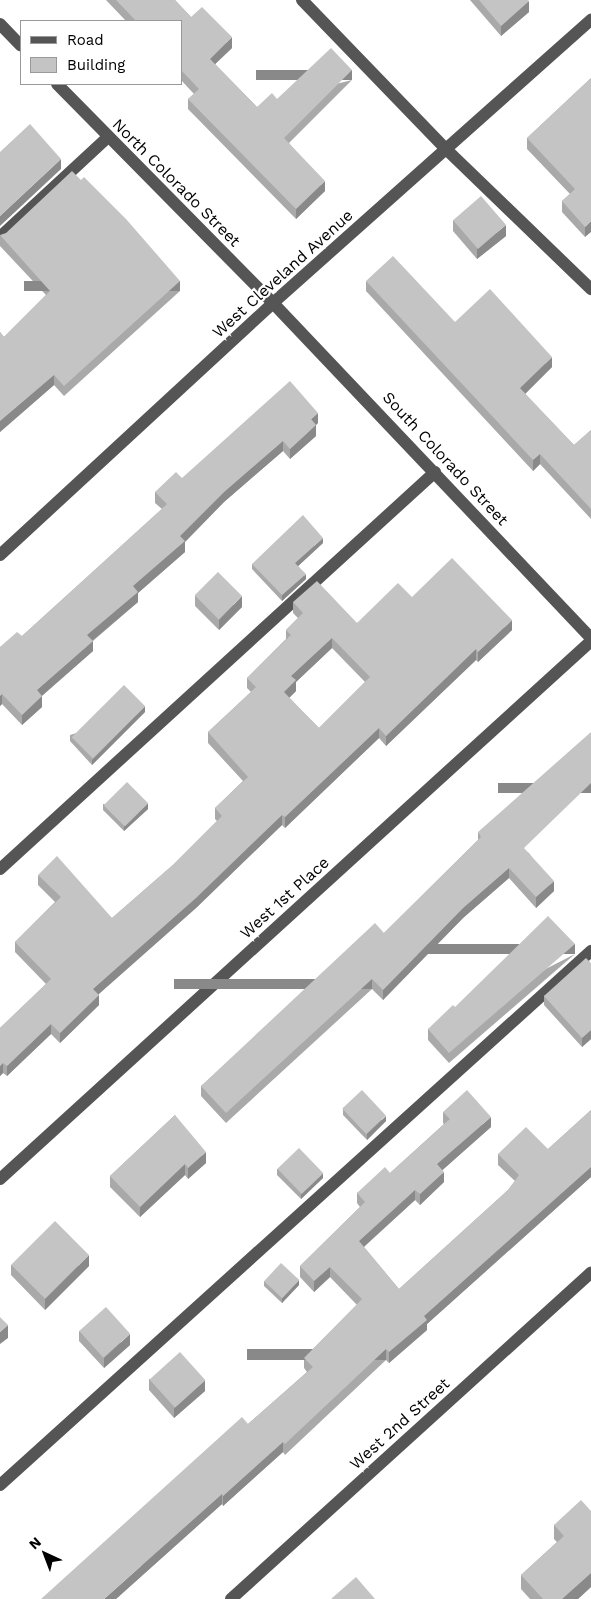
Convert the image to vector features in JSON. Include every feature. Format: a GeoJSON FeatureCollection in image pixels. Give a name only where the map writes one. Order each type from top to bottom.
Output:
{"type":"FeatureCollection","features":[{"type":"Feature","properties":{"kind":"street"},"geometry":{"type":"LineString","coordinates":[[302,0],[448,151],[591,290]]}},
{"type":"Feature","properties":{"kind":"street","name":"West Cleveland Avenue"},"geometry":{"type":"LineString","coordinates":[[0,555],[273,303],[448,151],[591,20]]}},
{"type":"Feature","properties":{"kind":"street"},"geometry":{"type":"LineString","coordinates":[[0,24],[20,45]]}},
{"type":"Feature","properties":{"kind":"street","name":"North Colorado Street"},"geometry":{"type":"LineString","coordinates":[[58,85],[273,303]]}},
{"type":"Feature","properties":{"kind":"street"},"geometry":{"type":"LineString","coordinates":[[0,237],[108,136]]}},
{"type":"Feature","properties":{"kind":"street","name":"South Colorado Street"},"geometry":{"type":"LineString","coordinates":[[273,303],[435,472],[591,640]]}},
{"type":"Feature","properties":{"kind":"street"},"geometry":{"type":"LineString","coordinates":[[0,869],[435,472]]}},
{"type":"Feature","properties":{"kind":"street","name":"West 1st Place"},"geometry":{"type":"LineString","coordinates":[[0,1179],[591,640]]}},
{"type":"Feature","properties":{"kind":"street"},"geometry":{"type":"LineString","coordinates":[[0,1486],[591,951]]}},
{"type":"Feature","properties":{"kind":"street","name":"West 2nd Street"},"geometry":{"type":"LineString","coordinates":[[230,1599],[591,1273]]}},
{"type":"Feature","properties":{"kind":"building"},"geometry":{"type":"Polygon","coordinates":[[[116,0],[175,0],[191,17],[202,7],[232,37],[210,59],[257,107],[272,93],[277,99],[331,48],[352,70],[284,138],[325,181],[296,209],[188,99],[199,89],[182,71],[182,20],[135,20],[116,0]]]}},
{"type":"Feature","properties":{"kind":"building"},"geometry":{"type":"Polygon","coordinates":[[[479,0],[528,0],[529,1],[501,26],[479,0]]]}},
{"type":"Feature","properties":{"kind":"building"},"geometry":{"type":"Polygon","coordinates":[[[591,78],[591,221],[585,227],[562,201],[575,189],[527,138],[591,78]]]}},
{"type":"Feature","properties":{"kind":"building"},"geometry":{"type":"Polygon","coordinates":[[[30,124],[61,159],[0,216],[0,152],[30,124]]]}},
{"type":"Feature","properties":{"kind":"building"},"geometry":{"type":"Polygon","coordinates":[[[72,171],[81,180],[84,177],[126,219],[180,281],[64,386],[54,375],[0,421],[0,332],[4,337],[50,291],[0,235],[6,233],[72,171]]]}},
{"type":"Feature","properties":{"kind":"building"},"geometry":{"type":"Polygon","coordinates":[[[481,196],[506,225],[478,249],[453,220],[481,196]]]}},
{"type":"Feature","properties":{"kind":"building"},"geometry":{"type":"Polygon","coordinates":[[[393,256],[455,322],[490,289],[552,357],[520,388],[574,445],[591,430],[591,509],[540,454],[533,460],[366,281],[393,256]]]}},
{"type":"Feature","properties":{"kind":"building"},"geometry":{"type":"Polygon","coordinates":[[[290,381],[318,413],[311,419],[316,425],[290,449],[283,441],[224,492],[180,536],[185,541],[133,586],[138,592],[87,635],[93,641],[37,690],[42,696],[22,715],[2,694],[0,696],[0,647],[17,632],[22,636],[167,504],[155,492],[176,472],[182,478],[290,381]]]}},
{"type":"Feature","properties":{"kind":"building"},"geometry":{"type":"Polygon","coordinates":[[[303,515],[323,538],[295,563],[306,574],[282,595],[252,564],[303,515]]]}},
{"type":"Feature","properties":{"kind":"building"},"geometry":{"type":"Polygon","coordinates":[[[452,558],[512,620],[478,652],[476,649],[386,736],[379,728],[285,817],[282,815],[196,898],[93,989],[99,995],[60,1033],[51,1024],[7,1066],[3,1063],[0,1066],[0,1028],[51,979],[15,942],[61,897],[38,875],[57,856],[112,918],[174,864],[222,816],[215,808],[248,777],[208,732],[256,687],[247,678],[291,635],[286,630],[303,613],[293,602],[317,581],[357,623],[398,583],[412,597],[452,558]],[[332,638],[291,676],[296,680],[284,692],[319,728],[370,677],[332,638]]]}},
{"type":"Feature","properties":{"kind":"building"},"geometry":{"type":"Polygon","coordinates":[[[218,572],[242,596],[219,619],[195,595],[218,572]]]}},
{"type":"Feature","properties":{"kind":"building"},"geometry":{"type":"Polygon","coordinates":[[[124,685],[145,706],[93,759],[72,737],[124,685]]]}},
{"type":"Feature","properties":{"kind":"building"},"geometry":{"type":"Polygon","coordinates":[[[591,732],[591,783],[524,848],[554,881],[536,897],[509,868],[463,908],[383,990],[372,979],[226,1113],[201,1086],[375,923],[384,933],[481,837],[478,832],[591,732]]]}},
{"type":"Feature","properties":{"kind":"building"},"geometry":{"type":"Polygon","coordinates":[[[127,782],[148,803],[125,827],[104,805],[127,782]]]}},
{"type":"Feature","properties":{"kind":"building"},"geometry":{"type":"Polygon","coordinates":[[[548,916],[575,944],[449,1053],[428,1029],[453,1005],[455,1007],[548,916]]]}},
{"type":"Feature","properties":{"kind":"building"},"geometry":{"type":"Polygon","coordinates":[[[586,958],[591,963],[591,1030],[582,1038],[544,996],[586,958]]]}},
{"type":"Feature","properties":{"kind":"building"},"geometry":{"type":"Polygon","coordinates":[[[362,1090],[386,1116],[366,1134],[342,1108],[362,1090]]]}},
{"type":"Feature","properties":{"kind":"building"},"geometry":{"type":"Polygon","coordinates":[[[467,1090],[491,1117],[437,1164],[444,1172],[420,1194],[415,1190],[359,1241],[399,1289],[508,1190],[519,1175],[498,1154],[526,1127],[548,1149],[591,1110],[591,1167],[424,1316],[427,1320],[389,1352],[386,1349],[285,1444],[283,1442],[223,1496],[222,1494],[104,1599],[41,1599],[242,1417],[248,1424],[313,1367],[304,1358],[362,1299],[330,1267],[314,1281],[300,1266],[365,1202],[357,1193],[385,1167],[390,1173],[450,1119],[443,1112],[467,1090]]]}},
{"type":"Feature","properties":{"kind":"building"},"geometry":{"type":"Polygon","coordinates":[[[175,1115],[206,1152],[188,1168],[185,1164],[140,1207],[110,1176],[175,1115]]]}},
{"type":"Feature","properties":{"kind":"building"},"geometry":{"type":"Polygon","coordinates":[[[299,1148],[323,1173],[302,1194],[277,1169],[299,1148]]]}},
{"type":"Feature","properties":{"kind":"building"},"geometry":{"type":"Polygon","coordinates":[[[55,1221],[89,1255],[45,1299],[11,1265],[55,1221]]]}},
{"type":"Feature","properties":{"kind":"building"},"geometry":{"type":"Polygon","coordinates":[[[281,1263],[299,1280],[282,1298],[264,1281],[281,1263]]]}},
{"type":"Feature","properties":{"kind":"building"},"geometry":{"type":"Polygon","coordinates":[[[106,1307],[130,1334],[103,1358],[79,1331],[106,1307]]]}},
{"type":"Feature","properties":{"kind":"building"},"geometry":{"type":"Polygon","coordinates":[[[0,1317],[8,1325],[0,1332],[0,1317]]]}},
{"type":"Feature","properties":{"kind":"building"},"geometry":{"type":"Polygon","coordinates":[[[180,1352],[205,1380],[175,1408],[150,1379],[180,1352]]]}},
{"type":"Feature","properties":{"kind":"building"},"geometry":{"type":"Polygon","coordinates":[[[581,1500],[591,1511],[591,1573],[562,1599],[543,1599],[521,1575],[564,1536],[554,1525],[581,1500]]]}},
{"type":"Feature","properties":{"kind":"building"},"geometry":{"type":"Polygon","coordinates":[[[356,1577],[375,1599],[331,1599],[356,1577]]]}}]}
